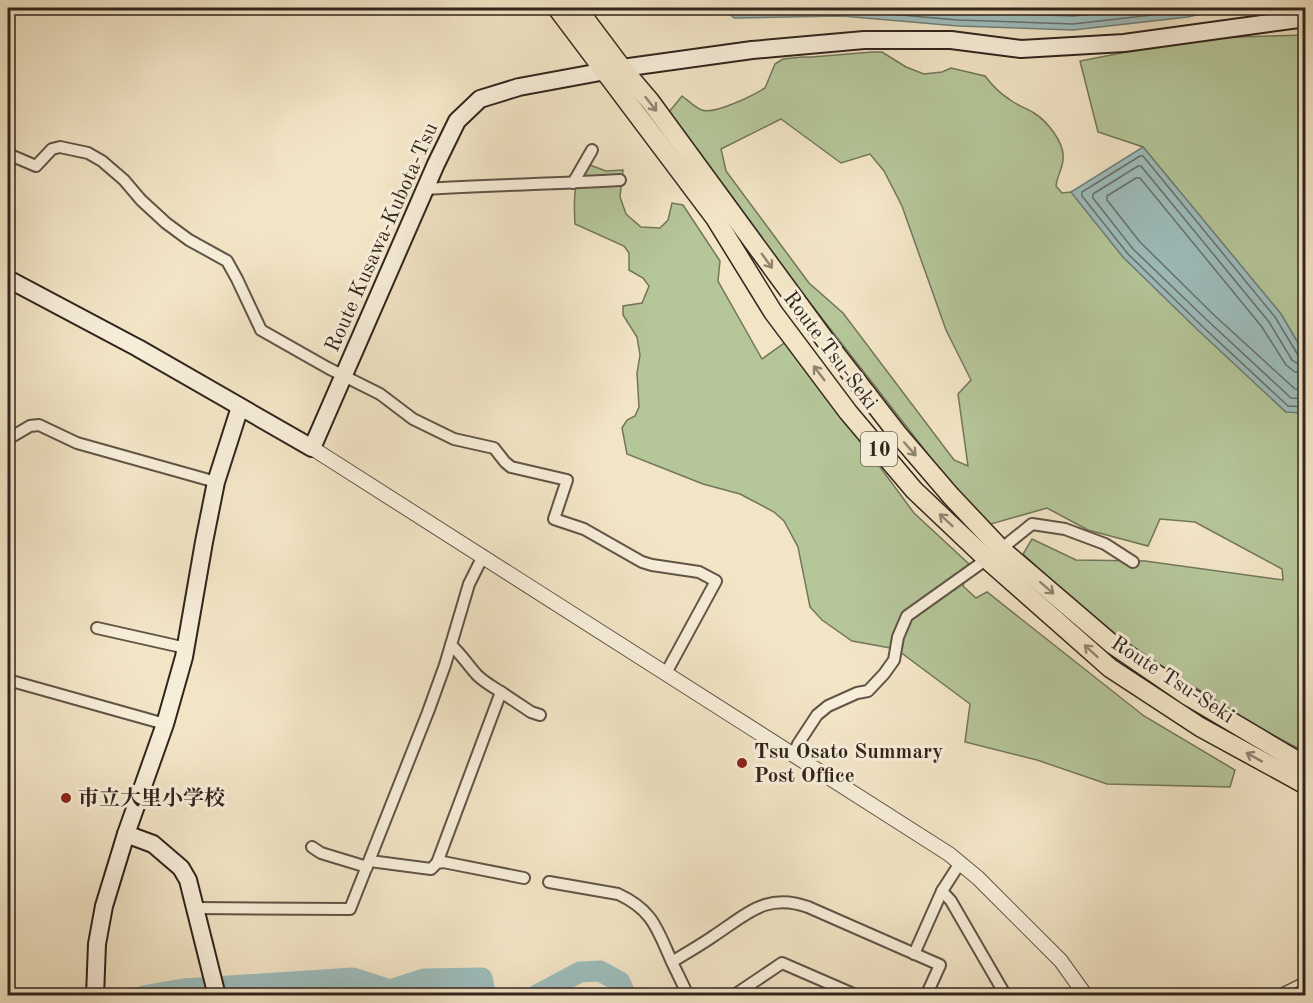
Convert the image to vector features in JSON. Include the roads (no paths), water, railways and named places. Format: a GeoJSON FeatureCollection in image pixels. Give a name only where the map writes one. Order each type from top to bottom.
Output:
{"type":"FeatureCollection","features":[{"type":"Feature","properties":{"kind":"main road","name":"Route Tsu-Seki"},"geometry":{"type":"LineString","coordinates":[[557,8],[614,70],[650,101],[828,344],[897,434],[951,496],[994,554],[1110,668],[1200,727],[1305,785]]}},
{"type":"Feature","properties":{"kind":"main road","name":"Route Tsu-Seki"},"geometry":{"type":"LineString","coordinates":[[577,8],[614,70],[716,218],[773,312],[848,412],[914,490],[1112,644],[1188,696],[1305,766]]}},
{"type":"Feature","properties":{"kind":"main road","name":"Route Kusawa-Kubota-Tsu"},"geometry":{"type":"LineString","coordinates":[[312,448],[457,121],[480,99],[519,87],[614,70],[752,50],[864,40],[951,40],[1021,49],[1124,43],[1305,18]]}},
{"type":"Feature","properties":{"kind":"main road"},"geometry":{"type":"LineString","coordinates":[[8,279],[138,348],[312,448]]}},
{"type":"Feature","properties":{"kind":"main road"},"geometry":{"type":"LineString","coordinates":[[95,989],[97,944],[104,906],[126,834],[165,724],[186,648],[216,482],[240,407]]}},
{"type":"Feature","properties":{"kind":"main road"},"geometry":{"type":"LineString","coordinates":[[126,834],[153,844],[181,868],[188,880],[217,996]]}},
{"type":"Feature","properties":{"kind":"street"},"geometry":{"type":"LineString","coordinates":[[8,154],[36,166],[52,149],[60,147],[88,153],[102,161],[166,223],[189,240],[226,261],[261,330],[344,376],[380,393],[413,419],[454,439],[494,448],[511,467],[567,480],[554,519],[584,529],[642,562],[699,572],[716,581],[666,673]]}},
{"type":"Feature","properties":{"kind":"street"},"geometry":{"type":"LineString","coordinates":[[573,183],[592,150]]}},
{"type":"Feature","properties":{"kind":"street"},"geometry":{"type":"LineString","coordinates":[[426,189],[620,180]]}},
{"type":"Feature","properties":{"kind":"street"},"geometry":{"type":"LineString","coordinates":[[8,439],[30,426],[39,425],[77,443],[216,482]]}},
{"type":"Feature","properties":{"kind":"street"},"geometry":{"type":"LineString","coordinates":[[312,448],[750,729],[950,854],[978,878],[1061,961],[1086,996]]}},
{"type":"Feature","properties":{"kind":"street"},"geometry":{"type":"LineString","coordinates":[[794,755],[798,744],[817,715],[828,706],[856,693],[868,691],[884,674],[894,660],[898,637],[907,616],[1032,524],[1065,529],[1105,544],[1133,562]]}},
{"type":"Feature","properties":{"kind":"street"},"geometry":{"type":"LineString","coordinates":[[196,908],[350,909],[428,712],[469,584],[483,556]]}},
{"type":"Feature","properties":{"kind":"street"},"geometry":{"type":"LineString","coordinates":[[97,627],[186,648]]}},
{"type":"Feature","properties":{"kind":"street"},"geometry":{"type":"LineString","coordinates":[[451,645],[461,653],[487,684],[531,712],[540,714]]}},
{"type":"Feature","properties":{"kind":"street"},"geometry":{"type":"LineString","coordinates":[[8,680],[165,724]]}},
{"type":"Feature","properties":{"kind":"street"},"geometry":{"type":"LineString","coordinates":[[312,847],[321,853],[369,864],[431,869],[436,863],[501,692]]}},
{"type":"Feature","properties":{"kind":"street"},"geometry":{"type":"LineString","coordinates":[[436,863],[443,862],[524,878]]}},
{"type":"Feature","properties":{"kind":"street"},"geometry":{"type":"LineString","coordinates":[[914,954],[942,891],[960,863]]}},
{"type":"Feature","properties":{"kind":"street"},"geometry":{"type":"LineString","coordinates":[[549,882],[618,894],[642,909],[658,928],[688,996]]}},
{"type":"Feature","properties":{"kind":"street"},"geometry":{"type":"LineString","coordinates":[[942,891],[951,901],[1006,996]]}},
{"type":"Feature","properties":{"kind":"street"},"geometry":{"type":"LineString","coordinates":[[672,962],[759,906],[782,902],[798,903],[940,965],[926,996]]}},
{"type":"Feature","properties":{"kind":"street"},"geometry":{"type":"LineString","coordinates":[[733,996],[782,963],[858,996]]}},
{"type":"Feature","properties":{"kind":"lane"},"geometry":{"type":"LineString","coordinates":[[1272,996],[1305,979]]}},
{"type":"Feature","properties":{"kind":"water"},"geometry":{"type":"Polygon","coordinates":[[[724,8],[1225,8],[1188,17],[1073,30],[958,26],[842,16],[734,18],[724,8]]]}},
{"type":"Feature","properties":{"kind":"water"},"geometry":{"type":"Polygon","coordinates":[[[1143,147],[1281,314],[1305,355],[1305,413],[1286,412],[1199,331],[1123,257],[1071,192],[1143,147]]]}},
{"type":"Feature","properties":{"kind":"waterway"},"geometry":{"type":"LineString","coordinates":[[535,996],[580,972],[600,971],[620,982],[626,996]]}},
{"type":"Feature","properties":{"kind":"waterway"},"geometry":{"type":"LineString","coordinates":[[143,996],[183,989],[353,978],[390,990],[424,979],[482,978],[486,996]]}},
{"type":"Feature","properties":{"kind":"place","name":"Tsu Osato Summary Post Office"},"geometry":{"type":"Point","coordinates":[742,763]}},
{"type":"Feature","properties":{"kind":"place","name":"市立大里小学校"},"geometry":{"type":"Point","coordinates":[66,798]}}]}
